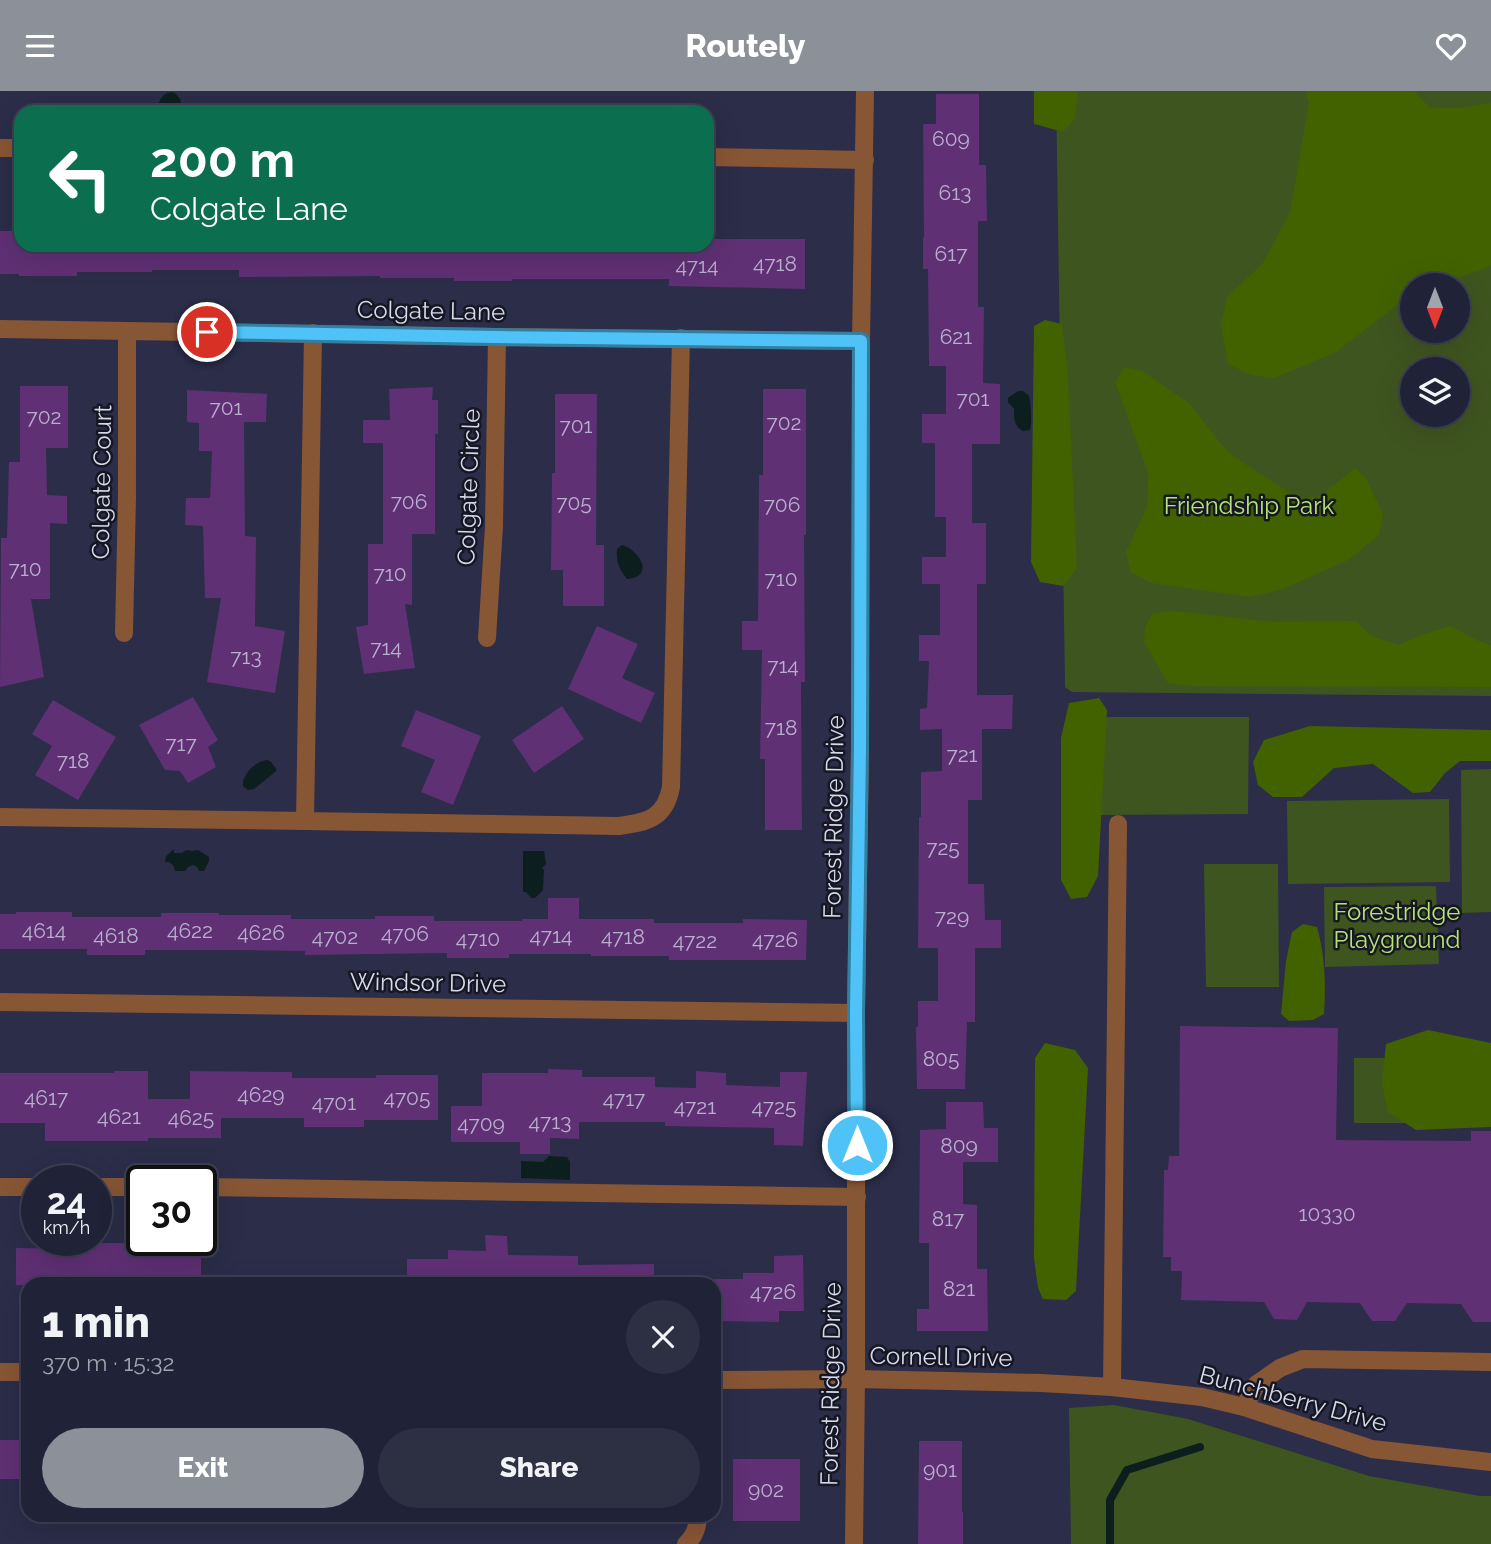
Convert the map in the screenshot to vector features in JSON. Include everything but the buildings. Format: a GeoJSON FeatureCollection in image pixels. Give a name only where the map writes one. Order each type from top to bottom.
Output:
{"type":"FeatureCollection","features":[{"type":"Feature","properties":{"kind":"street","name":"Forest Ridge Drive"},"geometry":{"type":"LineString","coordinates":[[854,1544],[861,341],[865,91]]}},
{"type":"Feature","properties":{"kind":"street"},"geometry":{"type":"LineString","coordinates":[[714,157],[865,159]]}},
{"type":"Feature","properties":{"kind":"street","name":"Colgate Lane"},"geometry":{"type":"LineString","coordinates":[[0,329],[861,341]]}},
{"type":"Feature","properties":{"kind":"street","name":"Colgate Court"},"geometry":{"type":"LineString","coordinates":[[124,633],[127,331]]}},
{"type":"Feature","properties":{"kind":"street"},"geometry":{"type":"LineString","coordinates":[[305,821],[313,333]]}},
{"type":"Feature","properties":{"kind":"street","name":"Colgate Circle"},"geometry":{"type":"LineString","coordinates":[[487,638],[494,526],[496,337]]}},
{"type":"Feature","properties":{"kind":"street"},"geometry":{"type":"LineString","coordinates":[[0,817],[619,826],[641,823],[654,817],[668,801],[671,787],[681,338]]}},
{"type":"Feature","properties":{"kind":"street"},"geometry":{"type":"LineString","coordinates":[[1112,1387],[1118,824]]}},
{"type":"Feature","properties":{"kind":"street","name":"Windsor Drive"},"geometry":{"type":"LineString","coordinates":[[0,1002],[856,1013]]}},
{"type":"Feature","properties":{"kind":"street"},"geometry":{"type":"LineString","coordinates":[[0,1187],[21,1187]]}},
{"type":"Feature","properties":{"kind":"street"},"geometry":{"type":"LineString","coordinates":[[217,1187],[857,1197]]}},
{"type":"Feature","properties":{"kind":"street"},"geometry":{"type":"LineString","coordinates":[[1244,1407],[1257,1384],[1280,1368],[1303,1359],[1491,1362]]}},
{"type":"Feature","properties":{"kind":"street"},"geometry":{"type":"LineString","coordinates":[[0,1372],[21,1372]]}},
{"type":"Feature","properties":{"kind":"street","name":"Cornell Drive"},"geometry":{"type":"LineString","coordinates":[[721,1380],[856,1379],[1041,1384]]}},
{"type":"Feature","properties":{"kind":"street","name":"Bunchberry Drive"},"geometry":{"type":"LineString","coordinates":[[1041,1384],[1112,1387],[1202,1397],[1244,1407],[1372,1449],[1491,1462]]}},
{"type":"Feature","properties":{"kind":"street"},"geometry":{"type":"LineString","coordinates":[[686,1544],[692,1539],[698,1522]]}},
{"type":"Feature","properties":{"kind":"green space"},"geometry":{"type":"Polygon","coordinates":[[[1034,91],[1078,91],[1075,118],[1063,132],[1034,124],[1034,91]]]}},
{"type":"Feature","properties":{"kind":"green space","name":"Friendship Park"},"geometry":{"type":"Polygon","coordinates":[[[1056,91],[1491,91],[1491,696],[1072,692],[1065,687],[1056,91]]]}},
{"type":"Feature","properties":{"kind":"green space"},"geometry":{"type":"Polygon","coordinates":[[[1306,91],[1414,91],[1430,108],[1460,108],[1491,103],[1491,265],[1470,274],[1400,273],[1400,303],[1336,352],[1274,378],[1251,375],[1228,364],[1221,325],[1227,297],[1263,263],[1290,213],[1309,103],[1306,91]]]}},
{"type":"Feature","properties":{"kind":"green space"},"geometry":{"type":"Polygon","coordinates":[[[1045,320],[1062,324],[1068,378],[1077,568],[1063,586],[1040,582],[1031,562],[1034,326],[1045,320]]]}},
{"type":"Feature","properties":{"kind":"green space"},"geometry":{"type":"Polygon","coordinates":[[[1124,367],[1142,371],[1190,404],[1225,449],[1296,497],[1318,498],[1355,468],[1366,478],[1383,515],[1379,535],[1348,560],[1283,589],[1250,597],[1151,583],[1131,572],[1126,552],[1147,507],[1148,472],[1115,382],[1124,367]]]}},
{"type":"Feature","properties":{"kind":"green space"},"geometry":{"type":"Polygon","coordinates":[[[1174,611],[1273,622],[1356,621],[1371,636],[1399,645],[1450,626],[1491,645],[1491,687],[1189,686],[1168,683],[1144,642],[1145,628],[1153,613],[1174,611]]]}},
{"type":"Feature","properties":{"kind":"green space"},"geometry":{"type":"Polygon","coordinates":[[[1099,698],[1107,710],[1098,876],[1087,897],[1071,899],[1061,880],[1061,738],[1069,703],[1099,698]]]}},
{"type":"Feature","properties":{"kind":"green space"},"geometry":{"type":"Polygon","coordinates":[[[1099,717],[1249,717],[1248,814],[1099,815],[1099,717]]]}},
{"type":"Feature","properties":{"kind":"green space"},"geometry":{"type":"Polygon","coordinates":[[[1310,726],[1491,730],[1491,761],[1460,761],[1445,773],[1430,792],[1413,793],[1373,764],[1334,768],[1302,797],[1273,797],[1258,785],[1253,762],[1264,740],[1310,726]]]}},
{"type":"Feature","properties":{"kind":"green space"},"geometry":{"type":"Polygon","coordinates":[[[1491,769],[1491,912],[1462,913],[1461,770],[1491,769]]]}},
{"type":"Feature","properties":{"kind":"green space"},"geometry":{"type":"Polygon","coordinates":[[[1449,799],[1450,882],[1288,884],[1287,801],[1449,799]]]}},
{"type":"Feature","properties":{"kind":"green space"},"geometry":{"type":"Polygon","coordinates":[[[1204,864],[1278,864],[1279,987],[1206,987],[1204,864]]]}},
{"type":"Feature","properties":{"kind":"green space","name":"Forestridge Playground"},"geometry":{"type":"Polygon","coordinates":[[[1436,886],[1439,964],[1325,967],[1324,887],[1436,886]]]}},
{"type":"Feature","properties":{"kind":"green space"},"geometry":{"type":"Polygon","coordinates":[[[1303,924],[1317,927],[1320,938],[1324,970],[1324,1014],[1313,1020],[1289,1021],[1281,1014],[1286,961],[1292,932],[1303,924]]]}},
{"type":"Feature","properties":{"kind":"green space"},"geometry":{"type":"Polygon","coordinates":[[[1428,1030],[1491,1043],[1491,1127],[1416,1130],[1388,1112],[1382,1083],[1386,1044],[1428,1030]]]}},
{"type":"Feature","properties":{"kind":"green space"},"geometry":{"type":"Polygon","coordinates":[[[1045,1043],[1075,1050],[1088,1068],[1076,1291],[1066,1300],[1043,1299],[1038,1288],[1034,1258],[1035,1058],[1045,1043]]]}},
{"type":"Feature","properties":{"kind":"green space"},"geometry":{"type":"Polygon","coordinates":[[[1354,1058],[1491,1058],[1491,1123],[1354,1123],[1354,1058]]]}},
{"type":"Feature","properties":{"kind":"green space"},"geometry":{"type":"Polygon","coordinates":[[[1114,1405],[1188,1419],[1369,1476],[1491,1496],[1491,1544],[1071,1544],[1069,1408],[1114,1405]]]}},
{"type":"Feature","properties":{"kind":"shaded area"},"geometry":{"type":"Polygon","coordinates":[[[175,93],[181,100],[180,105],[158,105],[165,95],[175,93]]]}},
{"type":"Feature","properties":{"kind":"shaded area"},"geometry":{"type":"Polygon","coordinates":[[[1018,391],[1029,396],[1030,430],[1023,431],[1018,427],[1014,419],[1014,409],[1008,402],[1008,398],[1018,391]]]}},
{"type":"Feature","properties":{"kind":"shaded area"},"geometry":{"type":"Polygon","coordinates":[[[622,545],[634,552],[642,563],[641,574],[636,577],[627,579],[620,569],[617,549],[622,545]]]}},
{"type":"Feature","properties":{"kind":"shaded area"},"geometry":{"type":"Polygon","coordinates":[[[267,760],[277,770],[254,789],[248,790],[243,786],[246,774],[255,765],[267,760]]]}},
{"type":"Feature","properties":{"kind":"shaded area"},"geometry":{"type":"Polygon","coordinates":[[[174,849],[174,853],[198,850],[209,857],[204,871],[199,871],[193,865],[185,871],[175,871],[172,864],[165,862],[166,856],[174,849]]]}},
{"type":"Feature","properties":{"kind":"shaded area"},"geometry":{"type":"Polygon","coordinates":[[[523,851],[544,851],[546,864],[542,868],[543,890],[535,898],[523,892],[523,851]]]}},
{"type":"Feature","properties":{"kind":"shaded area"},"geometry":{"type":"Polygon","coordinates":[[[549,1156],[567,1157],[570,1162],[570,1180],[521,1178],[521,1161],[543,1162],[549,1156]]]}},
{"type":"Feature","properties":{"kind":"waterway"},"geometry":{"type":"LineString","coordinates":[[1110,1544],[1110,1500],[1127,1470],[1200,1447]]}},
{"type":"Feature","properties":{"kind":"route"},"geometry":{"type":"LineString","coordinates":[[207,332],[861,341],[857,1145]]}}]}
